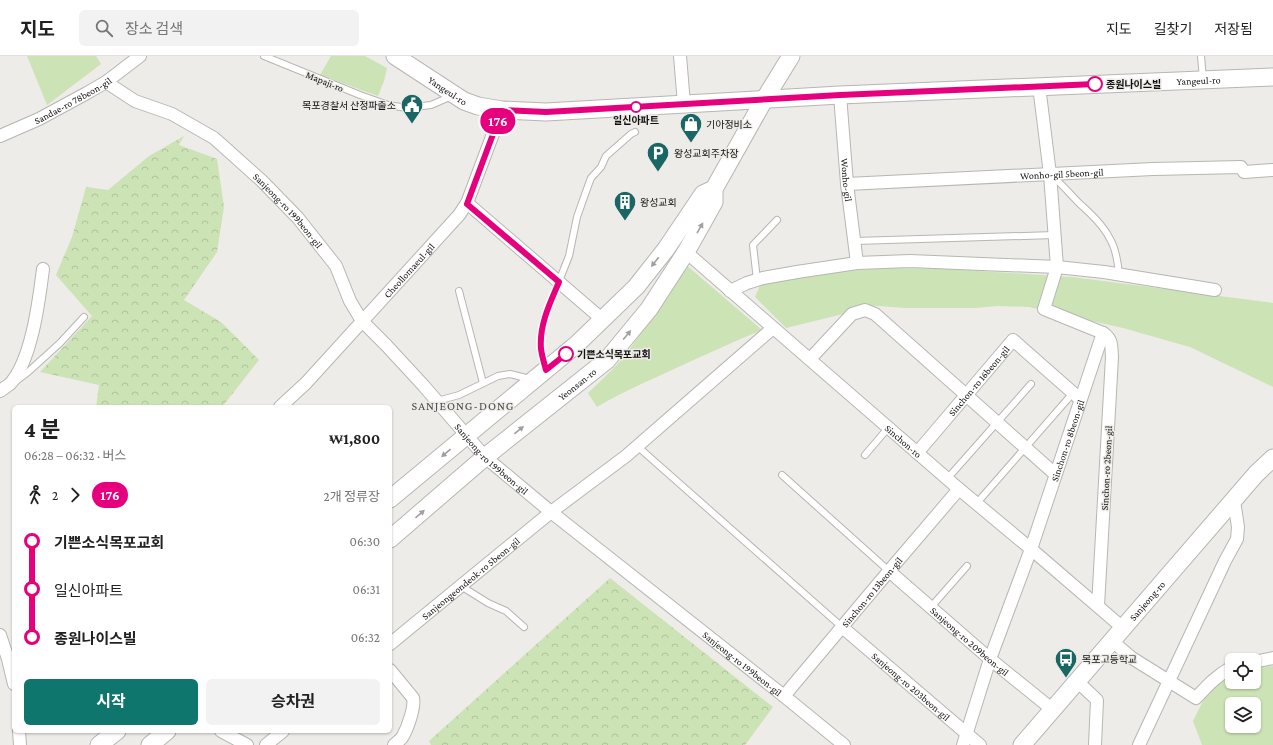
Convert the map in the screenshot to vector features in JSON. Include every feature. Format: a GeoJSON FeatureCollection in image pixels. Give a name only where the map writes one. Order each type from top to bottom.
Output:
{"type":"FeatureCollection","features":[{"type":"Feature","properties":{"kind":"street","name":"Sandae-ro 78beon-gil"},"geometry":{"type":"LineString","coordinates":[[0,136],[39,119],[106,82],[140,56]]}},
{"type":"Feature","properties":{"kind":"street","name":"Yangeul-ro"},"geometry":{"type":"LineString","coordinates":[[395,56],[464,101],[478,106],[502,110],[546,112],[840,95],[1273,77]]}},
{"type":"Feature","properties":{"kind":"street"},"geometry":{"type":"LineString","coordinates":[[680,56],[684,104]]}},
{"type":"Feature","properties":{"kind":"street","name":"Yeonsan-ro"},"geometry":{"type":"LineString","coordinates":[[392,537],[485,457],[607,360],[649,309],[686,252],[714,202],[714,190],[764,100],[791,56]]}},
{"type":"Feature","properties":{"kind":"street","name":"Sanjeong-ro 199beon-gil"},"geometry":{"type":"LineString","coordinates":[[106,82],[135,101],[172,114],[214,138],[262,181],[298,218],[336,266],[350,301],[362,321],[437,401],[485,457],[551,512],[844,745]]}},
{"type":"Feature","properties":{"kind":"street"},"geometry":{"type":"LineString","coordinates":[[1039,86],[1050,174],[1057,267],[1044,309],[1104,333]]}},
{"type":"Feature","properties":{"kind":"street","name":"Wonho-gil"},"geometry":{"type":"LineString","coordinates":[[840,95],[847,184],[857,263]]}},
{"type":"Feature","properties":{"kind":"street","name":"Cheollomaeul-gil"},"geometry":{"type":"LineString","coordinates":[[282,405],[306,384],[459,215],[467,204],[502,110]]}},
{"type":"Feature","properties":{"kind":"street","name":"Wonho-gil 5beon-gil"},"geometry":{"type":"LineString","coordinates":[[847,184],[1153,169],[1241,167],[1244,172],[1273,170]]}},
{"type":"Feature","properties":{"kind":"street","name":"Yeonsan-ro"},"geometry":{"type":"LineString","coordinates":[[392,497],[577,344],[603,320],[636,287],[666,249],[703,194],[714,190]]}},
{"type":"Feature","properties":{"kind":"street"},"geometry":{"type":"LineString","coordinates":[[467,204],[603,320]]}},
{"type":"Feature","properties":{"kind":"street","name":"Sinchon-ro"},"geometry":{"type":"LineString","coordinates":[[686,252],[959,490],[1098,606],[1132,658],[1196,698],[1212,680],[1225,671]]}},
{"type":"Feature","properties":{"kind":"street"},"geometry":{"type":"LineString","coordinates":[[730,291],[757,280],[812,269],[857,263],[910,261],[1057,267],[1216,290]]}},
{"type":"Feature","properties":{"kind":"street"},"geometry":{"type":"LineString","coordinates":[[5,388],[15,377],[30,342],[40,295],[43,269]]}},
{"type":"Feature","properties":{"kind":"street"},"geometry":{"type":"LineString","coordinates":[[810,359],[852,314],[865,310],[875,314],[1055,474]]}},
{"type":"Feature","properties":{"kind":"street","name":"Sanjeongeondeok-ro 5beon-gil"},"geometry":{"type":"LineString","coordinates":[[392,642],[551,512],[626,456],[773,328]]}},
{"type":"Feature","properties":{"kind":"street","name":"Sinchon-ro 8beon-gil"},"geometry":{"type":"LineString","coordinates":[[963,745],[990,659],[1031,549],[1055,474],[1077,396],[1104,333]]}},
{"type":"Feature","properties":{"kind":"street","name":"Sinchon-ro 2beon-gil"},"geometry":{"type":"LineString","coordinates":[[1098,606],[1112,357],[1111,342],[1109,337],[1104,333]]}},
{"type":"Feature","properties":{"kind":"street","name":"Sinchon-ro 16beon-gil"},"geometry":{"type":"LineString","coordinates":[[918,453],[1013,340],[1077,396]]}},
{"type":"Feature","properties":{"kind":"street","name":"Sanjeong-ro"},"geometry":{"type":"LineString","coordinates":[[1022,745],[1256,474],[1273,458]]}},
{"type":"Feature","properties":{"kind":"street","name":"Sinchon-ro 13beon-gil"},"geometry":{"type":"LineString","coordinates":[[784,696],[888,570],[959,490]]}},
{"type":"Feature","properties":{"kind":"street"},"geometry":{"type":"LineString","coordinates":[[1139,745],[1225,561],[1237,539],[1238,527],[1234,501]]}},
{"type":"Feature","properties":{"kind":"street","name":"Sanjeong-ro 209beon-gil"},"geometry":{"type":"LineString","coordinates":[[888,570],[990,659],[1053,710]]}},
{"type":"Feature","properties":{"kind":"street","name":"Sanjeong-ro 203beon-gil"},"geometry":{"type":"LineString","coordinates":[[842,627],[980,745]]}},
{"type":"Feature","properties":{"kind":"street"},"geometry":{"type":"LineString","coordinates":[[1,640],[12,676]]}},
{"type":"Feature","properties":{"kind":"street"},"geometry":{"type":"LineString","coordinates":[[1261,661],[1273,658]]}},
{"type":"Feature","properties":{"kind":"street"},"geometry":{"type":"LineString","coordinates":[[392,672],[413,698],[414,703],[409,723],[398,741]]}},
{"type":"Feature","properties":{"kind":"street"},"geometry":{"type":"LineString","coordinates":[[1077,681],[1097,700],[1095,745]]}},
{"type":"Feature","properties":{"kind":"street"},"geometry":{"type":"LineString","coordinates":[[19,733],[20,745]]}},
{"type":"Feature","properties":{"kind":"street"},"geometry":{"type":"LineString","coordinates":[[99,745],[114,733]]}},
{"type":"Feature","properties":{"kind":"street"},"geometry":{"type":"LineString","coordinates":[[150,745],[165,733]]}},
{"type":"Feature","properties":{"kind":"street"},"geometry":{"type":"LineString","coordinates":[[226,733],[247,745]]}},
{"type":"Feature","properties":{"kind":"street"},"geometry":{"type":"LineString","coordinates":[[266,745],[281,733]]}},
{"type":"Feature","properties":{"kind":"lane","name":"Mapaji-ro"},"geometry":{"type":"LineString","coordinates":[[264,56],[388,105],[407,108],[431,106],[455,95]]}},
{"type":"Feature","properties":{"kind":"lane"},"geometry":{"type":"LineString","coordinates":[[1201,56],[1203,80]]}},
{"type":"Feature","properties":{"kind":"lane"},"geometry":{"type":"LineString","coordinates":[[437,401],[459,395],[498,376],[510,374],[539,375],[541,335],[544,319],[569,256],[577,217],[591,178],[601,167],[606,156],[635,132]]}},
{"type":"Feature","properties":{"kind":"lane"},"geometry":{"type":"LineString","coordinates":[[1050,174],[1065,187],[1104,229],[1111,239],[1118,263],[1119,275]]}},
{"type":"Feature","properties":{"kind":"lane"},"geometry":{"type":"LineString","coordinates":[[757,280],[753,245],[777,220]]}},
{"type":"Feature","properties":{"kind":"lane"},"geometry":{"type":"LineString","coordinates":[[854,241],[1055,235]]}},
{"type":"Feature","properties":{"kind":"lane"},"geometry":{"type":"LineString","coordinates":[[459,291],[484,383]]}},
{"type":"Feature","properties":{"kind":"lane"},"geometry":{"type":"LineString","coordinates":[[5,388],[28,372],[60,343],[84,317]]}},
{"type":"Feature","properties":{"kind":"lane"},"geometry":{"type":"LineString","coordinates":[[947,479],[1031,384]]}},
{"type":"Feature","properties":{"kind":"lane"},"geometry":{"type":"LineString","coordinates":[[976,504],[1026,447],[1077,396]]}},
{"type":"Feature","properties":{"kind":"lane"},"geometry":{"type":"LineString","coordinates":[[865,455],[888,428]]}},
{"type":"Feature","properties":{"kind":"lane"},"geometry":{"type":"LineString","coordinates":[[637,446],[842,627]]}},
{"type":"Feature","properties":{"kind":"lane"},"geometry":{"type":"LineString","coordinates":[[782,475],[888,570]]}},
{"type":"Feature","properties":{"kind":"lane"},"geometry":{"type":"LineString","coordinates":[[930,607],[967,566]]}},
{"type":"Feature","properties":{"kind":"lane"},"geometry":{"type":"LineString","coordinates":[[461,586],[488,603],[506,611],[524,626]]}},
{"type":"Feature","properties":{"kind":"green space"},"geometry":{"type":"Polygon","coordinates":[[[27,56],[96,56],[101,64],[47,105],[27,56]]]}},
{"type":"Feature","properties":{"kind":"green space"},"geometry":{"type":"Polygon","coordinates":[[[331,56],[365,56],[387,68],[378,96],[320,75],[331,56]]]}},
{"type":"Feature","properties":{"kind":"green space"},"geometry":{"type":"Polygon","coordinates":[[[184,136],[179,145],[217,159],[224,207],[217,252],[184,300],[221,322],[259,360],[224,405],[96,405],[99,385],[40,372],[92,316],[56,275],[72,237],[86,187],[108,190],[149,156],[184,136]]]}},
{"type":"Feature","properties":{"kind":"green space"},"geometry":{"type":"Polygon","coordinates":[[[685,264],[762,330],[645,382],[597,407],[588,393],[625,356],[674,285],[685,264]]]}},
{"type":"Feature","properties":{"kind":"green space"},"geometry":{"type":"Polygon","coordinates":[[[879,268],[950,269],[1072,277],[1273,303],[1273,387],[1190,347],[1123,328],[1029,307],[997,306],[976,308],[905,308],[865,305],[856,307],[843,314],[786,328],[755,297],[761,283],[792,277],[879,268]]]}},
{"type":"Feature","properties":{"kind":"green space"},"geometry":{"type":"Polygon","coordinates":[[[610,578],[773,707],[745,745],[431,745],[429,741],[610,578]]]}},
{"type":"Feature","properties":{"kind":"green space"},"geometry":{"type":"Polygon","coordinates":[[[1273,666],[1273,745],[1202,745],[1193,721],[1206,695],[1225,677],[1225,689],[1261,689],[1261,667],[1273,666]]]}},
{"type":"Feature","properties":{"kind":"bus line","name":"176"},"geometry":{"type":"LineString","coordinates":[[566,354],[546,370],[541,349],[541,335],[544,319],[559,282],[467,204],[502,110],[546,112],[840,95],[1095,84]]}},
{"type":"Feature","properties":{"kind":"place","name":"종원나이스빌"},"geometry":{"type":"Point","coordinates":[1095,84]}},
{"type":"Feature","properties":{"kind":"place","name":"일신아파트"},"geometry":{"type":"Point","coordinates":[636,107]}},
{"type":"Feature","properties":{"kind":"place","name":"목포경찰서 산정파출소"},"geometry":{"type":"Point","coordinates":[412,124]}},
{"type":"Feature","properties":{"kind":"place","name":"기아정비소"},"geometry":{"type":"Point","coordinates":[691,144]}},
{"type":"Feature","properties":{"kind":"place","name":"왕성교회주차장"},"geometry":{"type":"Point","coordinates":[658,172]}},
{"type":"Feature","properties":{"kind":"place","name":"왕성교회"},"geometry":{"type":"Point","coordinates":[625,222]}},
{"type":"Feature","properties":{"kind":"place","name":"기쁜소식목포교회"},"geometry":{"type":"Point","coordinates":[566,354]}},
{"type":"Feature","properties":{"kind":"place","name":"목포고등학교"},"geometry":{"type":"Point","coordinates":[1066,678]}},
{"type":"Feature","properties":{"kind":"district","name":"SANJEONG-DONG"},"geometry":{"type":"Point","coordinates":[463,406]}}]}
